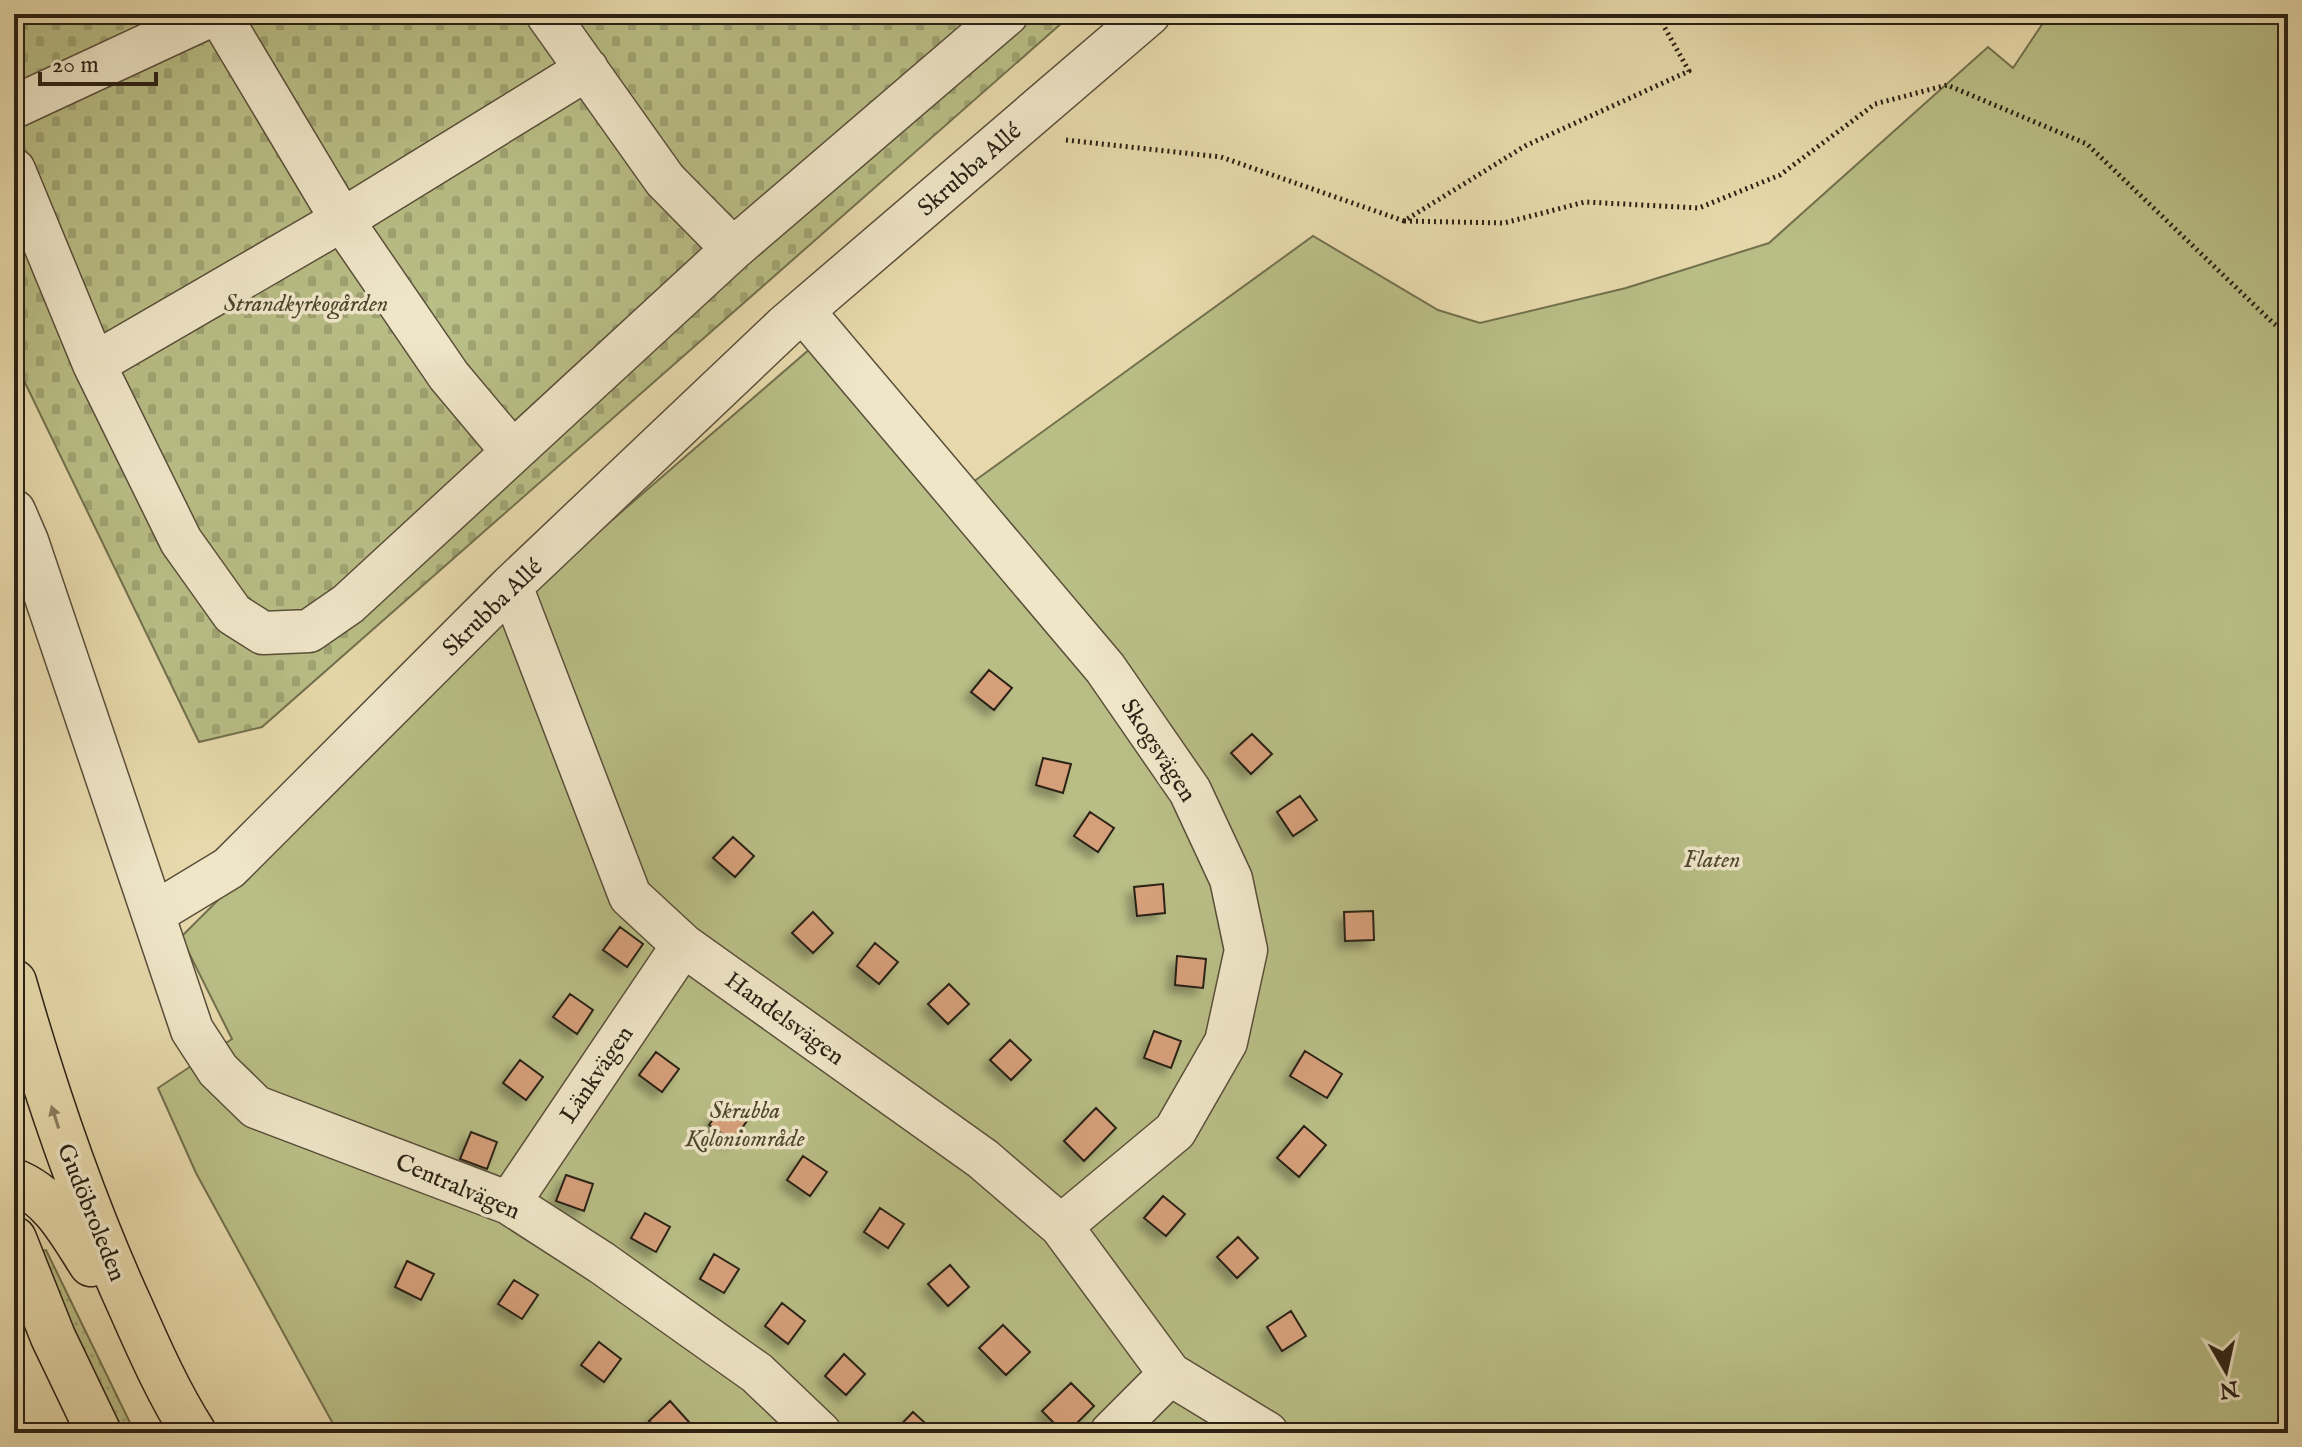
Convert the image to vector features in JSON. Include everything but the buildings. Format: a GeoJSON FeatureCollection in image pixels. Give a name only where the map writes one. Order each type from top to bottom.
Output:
{"type":"FeatureCollection","features":[{"type":"Feature","properties":{"kind":"main road","name":"Gudöbroleden"},"geometry":{"type":"LineString","coordinates":[[14,982],[66,1150],[103,1248],[159,1370],[194,1433]]}},
{"type":"Feature","properties":{"kind":"main road"},"geometry":{"type":"LineString","coordinates":[[14,1181],[32,1189],[58,1215],[159,1370]]}},
{"type":"Feature","properties":{"kind":"main road"},"geometry":{"type":"LineString","coordinates":[[14,1239],[53,1337],[99,1433]]}},
{"type":"Feature","properties":{"kind":"main road"},"geometry":{"type":"LineString","coordinates":[[14,1318],[87,1433]]}},
{"type":"Feature","properties":{"kind":"street"},"geometry":{"type":"LineString","coordinates":[[14,107],[217,14],[342,220],[449,376],[512,451]]}},
{"type":"Feature","properties":{"kind":"street"},"geometry":{"type":"LineString","coordinates":[[547,14],[665,180],[733,249]]}},
{"type":"Feature","properties":{"kind":"street"},"geometry":{"type":"LineString","coordinates":[[14,170],[94,364],[181,541],[233,614],[263,633],[309,631],[348,604],[733,249],[1007,14]]}},
{"type":"Feature","properties":{"kind":"street","name":"Skrubba Allé"},"geometry":{"type":"LineString","coordinates":[[153,914],[229,868],[511,586],[803,311],[1149,14]]}},
{"type":"Feature","properties":{"kind":"street"},"geometry":{"type":"LineString","coordinates":[[94,364],[342,220],[587,69]]}},
{"type":"Feature","properties":{"kind":"street","name":"Skogsvägen"},"geometry":{"type":"LineString","coordinates":[[803,311],[1105,668],[1190,791],[1231,879],[1246,950],[1226,1042],[1175,1131],[1061,1226]]}},
{"type":"Feature","properties":{"kind":"street"},"geometry":{"type":"LineString","coordinates":[[14,511],[27,541],[153,914]]}},
{"type":"Feature","properties":{"kind":"street","name":"Handelsvägen"},"geometry":{"type":"LineString","coordinates":[[511,586],[630,896],[683,945],[983,1159],[1061,1226],[1170,1374],[1267,1433]]}},
{"type":"Feature","properties":{"kind":"street","name":"Centralvägen"},"geometry":{"type":"LineString","coordinates":[[153,914],[192,1030],[218,1070],[256,1107],[509,1203],[602,1263],[757,1373],[820,1433]]}},
{"type":"Feature","properties":{"kind":"street","name":"Länkvägen"},"geometry":{"type":"LineString","coordinates":[[509,1203],[683,945]]}},
{"type":"Feature","properties":{"kind":"street"},"geometry":{"type":"LineString","coordinates":[[1111,1433],[1170,1374]]}},
{"type":"Feature","properties":{"kind":"path"},"geometry":{"type":"LineString","coordinates":[[1404,221],[1525,146],[1689,71],[1657,14]]}},
{"type":"Feature","properties":{"kind":"path"},"geometry":{"type":"LineString","coordinates":[[1009,133],[1221,157],[1404,221],[1504,223],[1585,202],[1699,208],[1780,175],[1875,104],[1947,85],[2087,144],[2288,334]]}},
{"type":"Feature","properties":{"kind":"green space","name":"Strandkyrkogården"},"geometry":{"type":"Polygon","coordinates":[[[14,14],[1072,14],[262,727],[199,742],[14,360],[14,14]]]}},
{"type":"Feature","properties":{"kind":"green space","name":"Flaten"},"geometry":{"type":"Polygon","coordinates":[[[2049,14],[2288,14],[2288,1433],[338,1433],[196,1173],[158,1088],[232,1039],[181,937],[523,597],[833,329],[973,482],[1313,236],[1438,310],[1480,323],[1626,288],[1769,243],[1988,47],[2013,68],[2049,14]]]}},
{"type":"Feature","properties":{"kind":"green space"},"geometry":{"type":"Polygon","coordinates":[[[46,1250],[135,1433],[122,1433],[35,1252],[46,1250]]]}},
{"type":"Feature","properties":{"kind":"park label","name":"Skrubba Koloniområde"},"geometry":{"type":"Point","coordinates":[745,1124]}}]}
